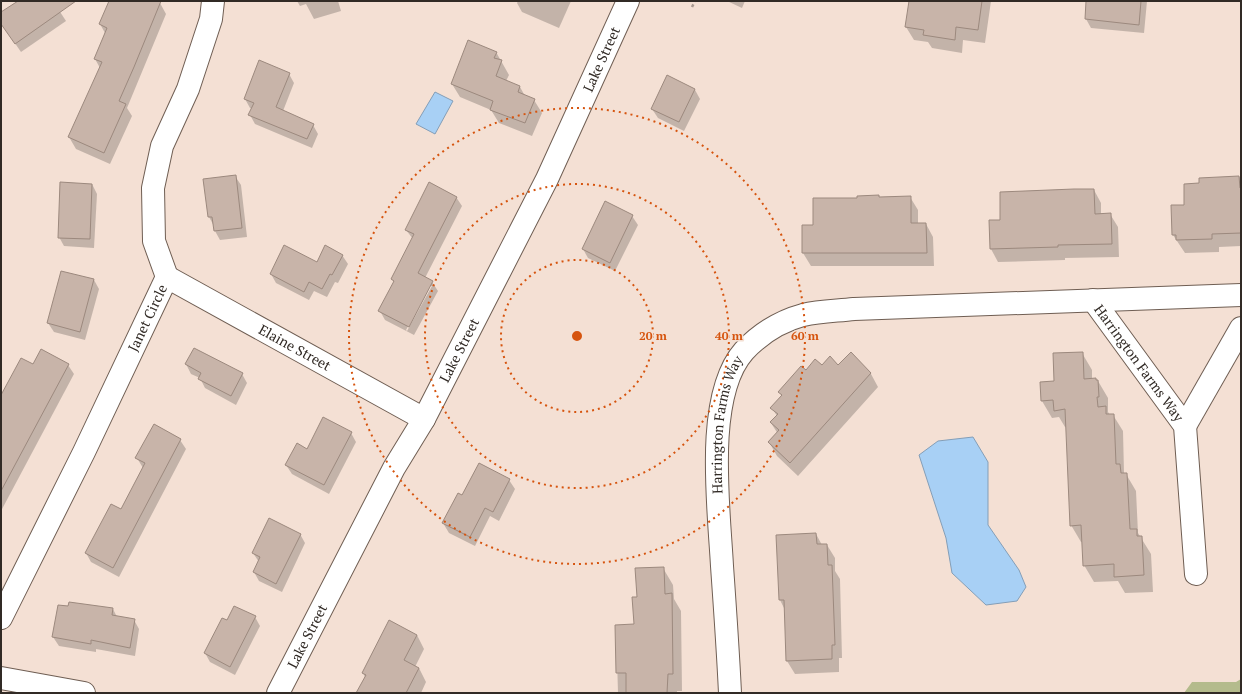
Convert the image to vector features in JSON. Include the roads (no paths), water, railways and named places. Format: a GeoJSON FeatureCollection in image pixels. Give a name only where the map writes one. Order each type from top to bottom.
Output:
{"type":"FeatureCollection","features":[{"type":"Feature","properties":{"kind":"street","name":"Janet Circle"},"geometry":{"type":"LineString","coordinates":[[1,618],[79,460],[166,277],[154,241],[153,188],[162,146],[188,89],[211,19],[213,1]]}},
{"type":"Feature","properties":{"kind":"street","name":"Lake Street"},"geometry":{"type":"LineString","coordinates":[[278,693],[394,468],[424,419],[547,179],[628,1]]}},
{"type":"Feature","properties":{"kind":"street","name":"Elaine Street"},"geometry":{"type":"LineString","coordinates":[[166,277],[424,419]]}},
{"type":"Feature","properties":{"kind":"street","name":"Harrington Farms Way"},"geometry":{"type":"LineString","coordinates":[[730,693],[718,493],[717,434],[728,378],[743,352],[758,339],[778,325],[793,318],[810,314],[854,309],[1241,295]]}},
{"type":"Feature","properties":{"kind":"street","name":"Harrington Farms Way"},"geometry":{"type":"LineString","coordinates":[[1093,300],[1185,426],[1196,574]]}},
{"type":"Feature","properties":{"kind":"street","name":"Harrington Farms Way"},"geometry":{"type":"LineString","coordinates":[[1185,426],[1241,328]]}},
{"type":"Feature","properties":{"kind":"street"},"geometry":{"type":"LineString","coordinates":[[1,678],[84,693]]}},
{"type":"Feature","properties":{"kind":"water"},"geometry":{"type":"Polygon","coordinates":[[[435,92],[453,101],[435,134],[416,124],[435,92]]]}},
{"type":"Feature","properties":{"kind":"water"},"geometry":{"type":"Polygon","coordinates":[[[973,437],[988,462],[988,525],[1019,570],[1026,587],[1017,601],[986,605],[952,573],[946,538],[919,455],[938,441],[973,437]]]}}]}
